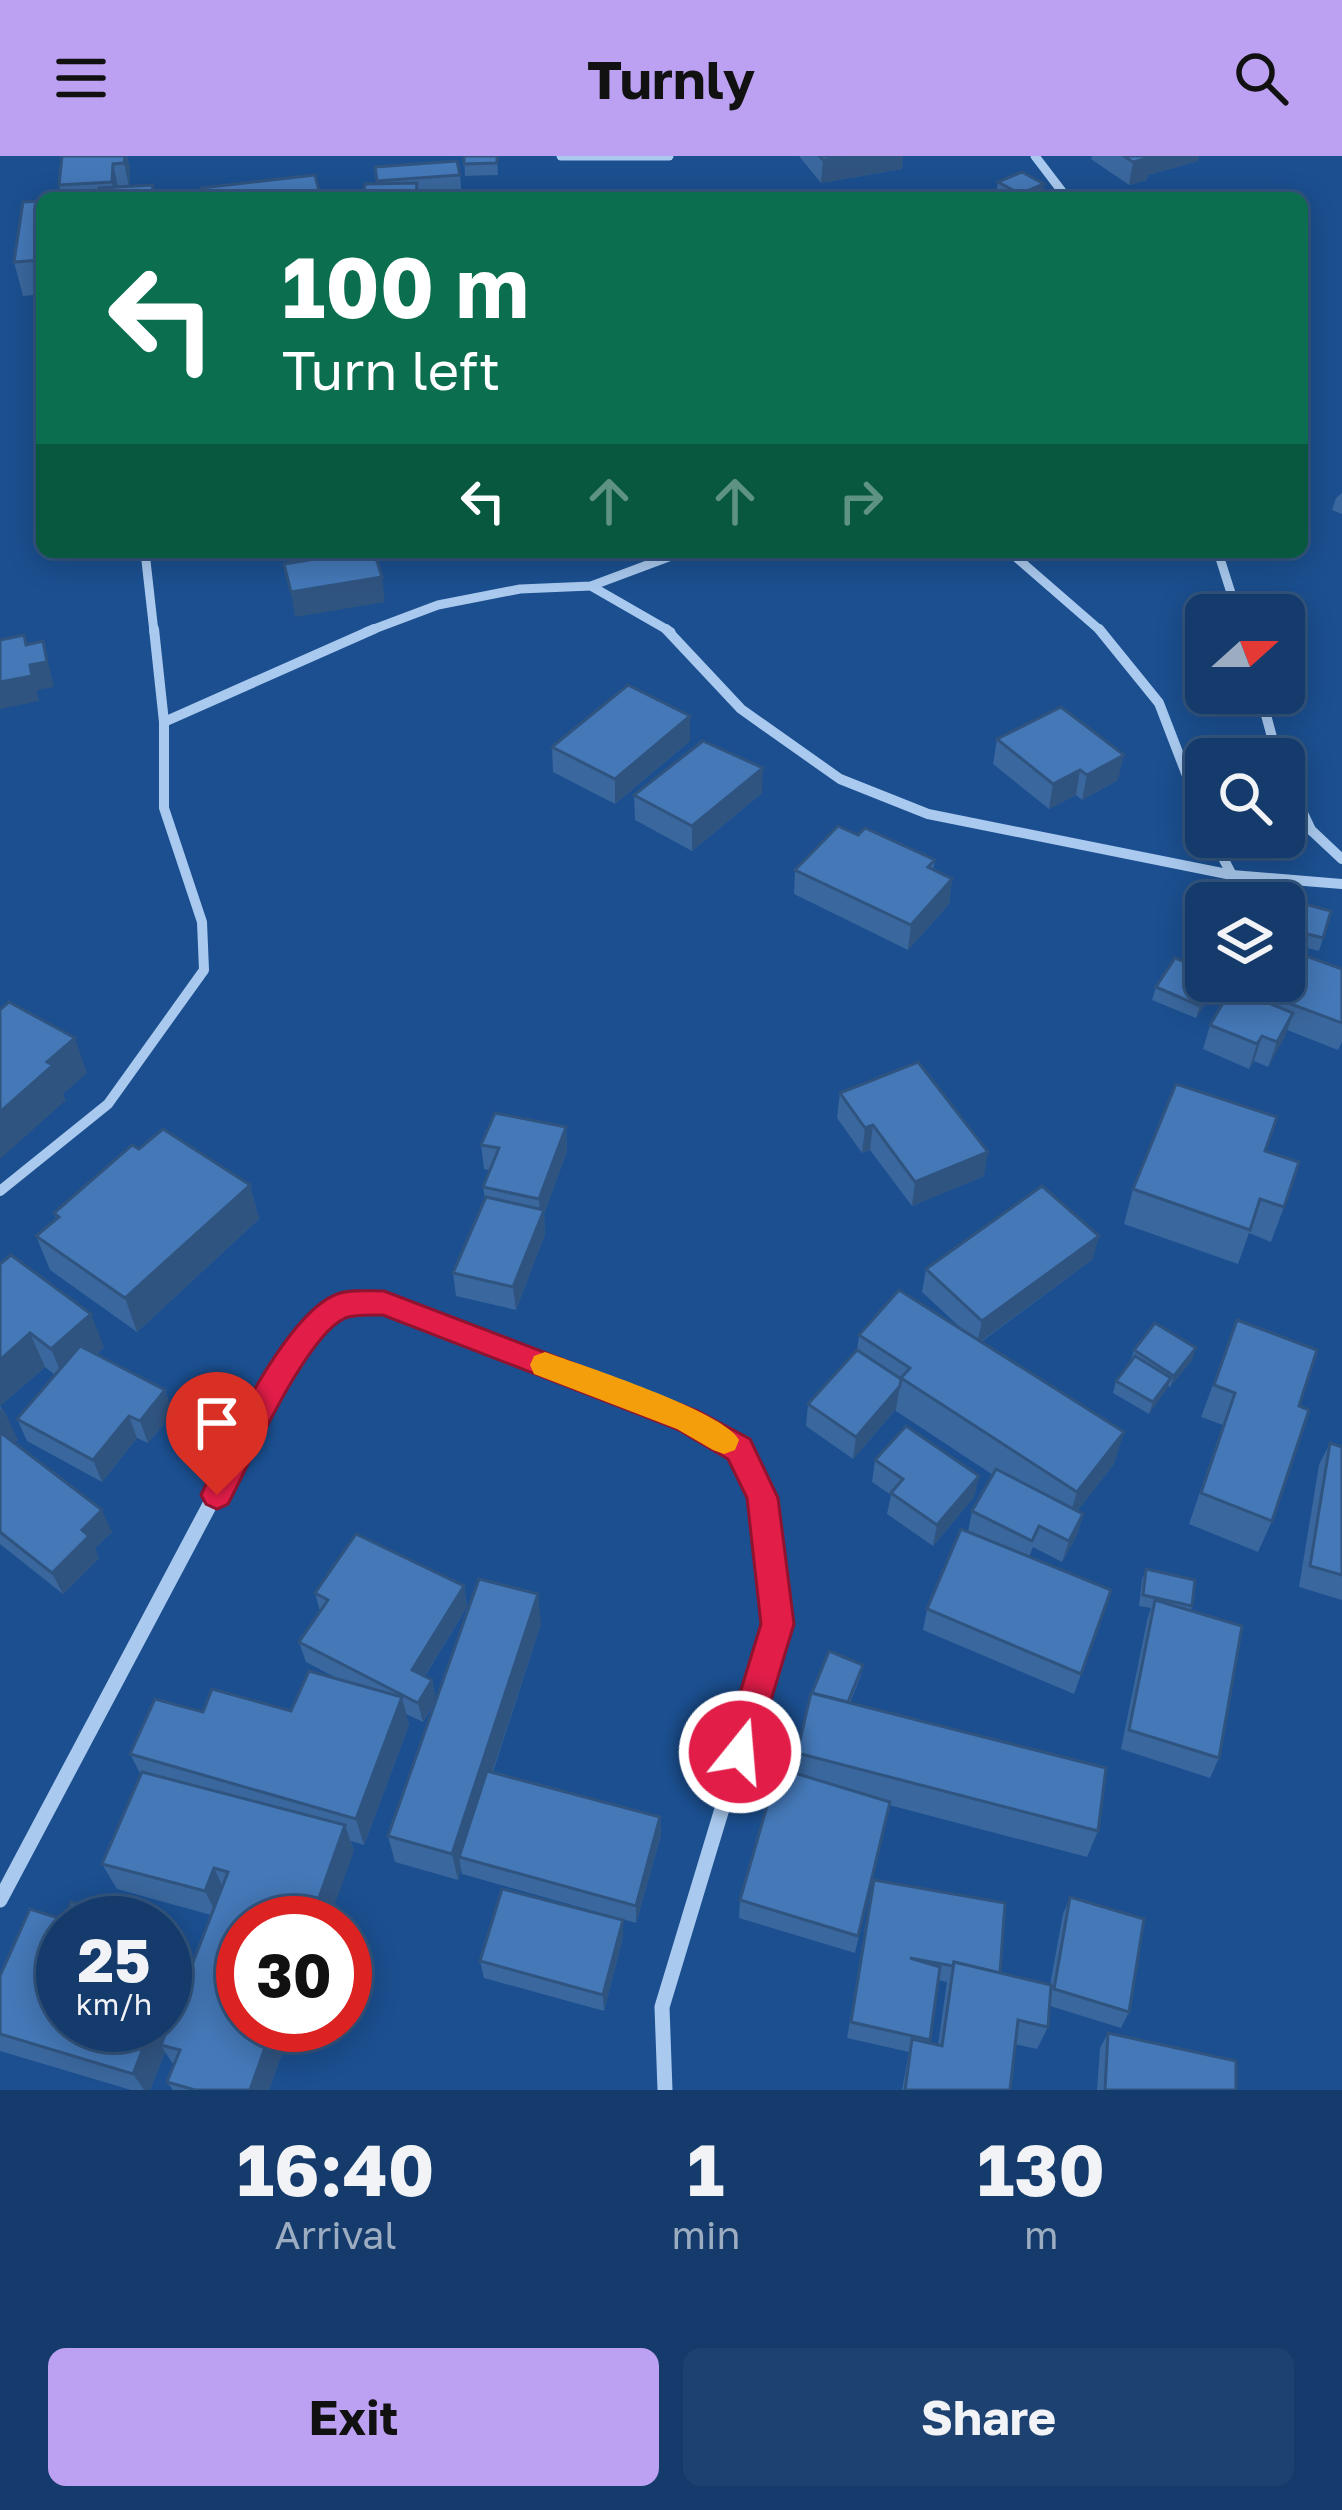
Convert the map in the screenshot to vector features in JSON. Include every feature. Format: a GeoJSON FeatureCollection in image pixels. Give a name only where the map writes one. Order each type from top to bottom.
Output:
{"type":"FeatureCollection","features":[{"type":"Feature","properties":{"kind":"street"},"geometry":{"type":"LineString","coordinates":[[561,156],[669,156]]}},
{"type":"Feature","properties":{"kind":"street"},"geometry":{"type":"LineString","coordinates":[[1035,156],[1062,192]]}},
{"type":"Feature","properties":{"kind":"street"},"geometry":{"type":"LineString","coordinates":[[0,1191],[108,1104],[204,970],[202,922],[164,808],[164,722],[146,558]]}},
{"type":"Feature","properties":{"kind":"street"},"geometry":{"type":"LineString","coordinates":[[164,722],[357,635],[438,605],[520,589],[590,586],[666,558]]}},
{"type":"Feature","properties":{"kind":"street"},"geometry":{"type":"LineString","coordinates":[[1020,558],[1040,570],[1158,698],[1185,777]]}},
{"type":"Feature","properties":{"kind":"street"},"geometry":{"type":"LineString","coordinates":[[1220,558],[1231,594]]}},
{"type":"Feature","properties":{"kind":"street"},"geometry":{"type":"LineString","coordinates":[[590,586],[670,631],[740,709],[840,779],[928,814],[1232,874],[1342,884]]}},
{"type":"Feature","properties":{"kind":"street"},"geometry":{"type":"LineString","coordinates":[[1305,817],[1311,830],[1342,859]]}},
{"type":"Feature","properties":{"kind":"street"},"geometry":{"type":"LineString","coordinates":[[1223,858],[1232,874]]}},
{"type":"Feature","properties":{"kind":"street"},"geometry":{"type":"LineString","coordinates":[[0,1900],[276,1380],[323,1316],[345,1304],[384,1303],[688,1420],[739,1449],[763,1498],[778,1624],[662,2007],[665,2090]]}},
{"type":"Feature","properties":{"kind":"building"},"geometry":{"type":"Polygon","coordinates":[[[62,156],[125,156],[124,163],[113,164],[112,182],[59,185],[62,156]]]}},
{"type":"Feature","properties":{"kind":"building"},"geometry":{"type":"Polygon","coordinates":[[[464,156],[497,156],[497,163],[464,164],[464,156]]]}},
{"type":"Feature","properties":{"kind":"building"},"geometry":{"type":"Polygon","coordinates":[[[1124,156],[1150,156],[1152,157],[1133,162],[1124,156]]]}},
{"type":"Feature","properties":{"kind":"building"},"geometry":{"type":"Polygon","coordinates":[[[457,161],[460,175],[377,181],[375,167],[457,161]]]}},
{"type":"Feature","properties":{"kind":"building"},"geometry":{"type":"Polygon","coordinates":[[[1022,172],[1044,184],[1016,192],[998,182],[1022,172]]]}},
{"type":"Feature","properties":{"kind":"building"},"geometry":{"type":"Polygon","coordinates":[[[315,175],[319,192],[202,192],[201,188],[315,175]]]}},
{"type":"Feature","properties":{"kind":"building"},"geometry":{"type":"Polygon","coordinates":[[[417,183],[416,192],[364,192],[365,184],[417,183]]]}},
{"type":"Feature","properties":{"kind":"building"},"geometry":{"type":"Polygon","coordinates":[[[153,185],[152,192],[99,192],[99,188],[153,185]]]}},
{"type":"Feature","properties":{"kind":"building"},"geometry":{"type":"Polygon","coordinates":[[[36,201],[36,260],[14,262],[23,202],[36,201]]]}},
{"type":"Feature","properties":{"kind":"building"},"geometry":{"type":"Polygon","coordinates":[[[376,558],[382,577],[291,592],[284,564],[376,558]]]}},
{"type":"Feature","properties":{"kind":"building"},"geometry":{"type":"Polygon","coordinates":[[[24,635],[26,645],[43,641],[47,662],[30,665],[32,676],[0,682],[0,640],[24,635]]]}},
{"type":"Feature","properties":{"kind":"building"},"geometry":{"type":"Polygon","coordinates":[[[628,685],[690,716],[615,779],[552,747],[628,685]]]}},
{"type":"Feature","properties":{"kind":"building"},"geometry":{"type":"Polygon","coordinates":[[[1061,707],[1124,755],[1087,775],[1080,770],[1053,784],[997,739],[1061,707]]]}},
{"type":"Feature","properties":{"kind":"building"},"geometry":{"type":"Polygon","coordinates":[[[703,741],[763,768],[692,826],[634,795],[703,741]]]}},
{"type":"Feature","properties":{"kind":"building"},"geometry":{"type":"Polygon","coordinates":[[[838,826],[858,835],[865,828],[935,860],[928,867],[952,879],[911,925],[795,870],[838,826]]]}},
{"type":"Feature","properties":{"kind":"building"},"geometry":{"type":"Polygon","coordinates":[[[1305,904],[1331,911],[1323,938],[1305,933],[1305,904]]]}},
{"type":"Feature","properties":{"kind":"building"},"geometry":{"type":"Polygon","coordinates":[[[1305,956],[1342,969],[1342,1023],[1286,1002],[1305,1002],[1305,956]]]}},
{"type":"Feature","properties":{"kind":"building"},"geometry":{"type":"Polygon","coordinates":[[[1175,958],[1185,962],[1185,1000],[1156,987],[1175,958]]]}},
{"type":"Feature","properties":{"kind":"building"},"geometry":{"type":"Polygon","coordinates":[[[9,1002],[75,1038],[47,1062],[53,1065],[0,1112],[0,1010],[9,1002]]]}},
{"type":"Feature","properties":{"kind":"building"},"geometry":{"type":"Polygon","coordinates":[[[1224,1002],[1266,1002],[1293,1013],[1277,1042],[1262,1036],[1257,1044],[1210,1025],[1224,1002]]]}},
{"type":"Feature","properties":{"kind":"building"},"geometry":{"type":"Polygon","coordinates":[[[918,1062],[988,1152],[915,1182],[873,1125],[865,1128],[840,1093],[918,1062]]]}},
{"type":"Feature","properties":{"kind":"building"},"geometry":{"type":"Polygon","coordinates":[[[1176,1084],[1277,1117],[1265,1151],[1299,1162],[1284,1207],[1260,1199],[1250,1230],[1133,1189],[1176,1084]]]}},
{"type":"Feature","properties":{"kind":"building"},"geometry":{"type":"Polygon","coordinates":[[[495,1113],[566,1127],[539,1199],[483,1187],[499,1148],[481,1145],[495,1113]]]}},
{"type":"Feature","properties":{"kind":"building"},"geometry":{"type":"Polygon","coordinates":[[[163,1129],[250,1185],[125,1298],[36,1236],[59,1217],[54,1213],[132,1145],[139,1149],[163,1129]]]}},
{"type":"Feature","properties":{"kind":"building"},"geometry":{"type":"Polygon","coordinates":[[[1042,1186],[1099,1236],[982,1321],[926,1269],[1042,1186]]]}},
{"type":"Feature","properties":{"kind":"building"},"geometry":{"type":"Polygon","coordinates":[[[486,1197],[544,1210],[513,1287],[453,1273],[486,1197]]]}},
{"type":"Feature","properties":{"kind":"building"},"geometry":{"type":"Polygon","coordinates":[[[11,1255],[91,1314],[51,1349],[30,1333],[0,1360],[0,1264],[11,1255]]]}},
{"type":"Feature","properties":{"kind":"building"},"geometry":{"type":"Polygon","coordinates":[[[899,1290],[1124,1432],[1077,1492],[901,1378],[910,1368],[859,1335],[899,1290]]]}},
{"type":"Feature","properties":{"kind":"building"},"geometry":{"type":"Polygon","coordinates":[[[1237,1320],[1317,1350],[1299,1406],[1309,1410],[1272,1521],[1201,1493],[1235,1393],[1214,1385],[1237,1320]]]}},
{"type":"Feature","properties":{"kind":"building"},"geometry":{"type":"Polygon","coordinates":[[[1155,1323],[1196,1348],[1174,1376],[1134,1350],[1155,1323]]]}},
{"type":"Feature","properties":{"kind":"building"},"geometry":{"type":"Polygon","coordinates":[[[80,1346],[165,1390],[140,1421],[129,1416],[93,1460],[17,1419],[80,1346]]]}},
{"type":"Feature","properties":{"kind":"building"},"geometry":{"type":"Polygon","coordinates":[[[857,1350],[901,1379],[856,1437],[808,1404],[857,1350]]]}},
{"type":"Feature","properties":{"kind":"building"},"geometry":{"type":"Polygon","coordinates":[[[1135,1356],[1171,1378],[1153,1402],[1116,1381],[1135,1356]]]}},
{"type":"Feature","properties":{"kind":"building"},"geometry":{"type":"Polygon","coordinates":[[[906,1426],[979,1476],[937,1525],[891,1493],[903,1479],[875,1460],[906,1426]]]}},
{"type":"Feature","properties":{"kind":"building"},"geometry":{"type":"Polygon","coordinates":[[[0,1432],[102,1510],[82,1530],[89,1536],[52,1573],[0,1532],[0,1432]]]}},
{"type":"Feature","properties":{"kind":"building"},"geometry":{"type":"Polygon","coordinates":[[[1330,1443],[1342,1447],[1342,1575],[1310,1566],[1330,1443]]]}},
{"type":"Feature","properties":{"kind":"building"},"geometry":{"type":"Polygon","coordinates":[[[996,1469],[1083,1514],[1069,1541],[1039,1526],[1032,1541],[972,1511],[996,1469]]]}},
{"type":"Feature","properties":{"kind":"building"},"geometry":{"type":"Polygon","coordinates":[[[961,1529],[1111,1590],[1081,1674],[927,1609],[961,1529]]]}},
{"type":"Feature","properties":{"kind":"building"},"geometry":{"type":"Polygon","coordinates":[[[356,1534],[464,1586],[412,1670],[432,1680],[418,1703],[299,1642],[328,1600],[315,1593],[356,1534]]]}},
{"type":"Feature","properties":{"kind":"building"},"geometry":{"type":"Polygon","coordinates":[[[1146,1569],[1195,1580],[1192,1606],[1143,1595],[1146,1569]]]}},
{"type":"Feature","properties":{"kind":"building"},"geometry":{"type":"Polygon","coordinates":[[[479,1579],[538,1594],[452,1854],[388,1836],[479,1579]]]}},
{"type":"Feature","properties":{"kind":"building"},"geometry":{"type":"Polygon","coordinates":[[[1155,1600],[1242,1626],[1219,1758],[1129,1730],[1155,1600]]]}},
{"type":"Feature","properties":{"kind":"building"},"geometry":{"type":"Polygon","coordinates":[[[829,1651],[863,1665],[848,1702],[812,1693],[829,1651]]]}},
{"type":"Feature","properties":{"kind":"building"},"geometry":{"type":"Polygon","coordinates":[[[309,1671],[402,1697],[356,1819],[130,1754],[155,1699],[203,1712],[212,1689],[291,1711],[309,1671]]]}},
{"type":"Feature","properties":{"kind":"building"},"geometry":{"type":"Polygon","coordinates":[[[811,1693],[1106,1768],[1098,1831],[797,1753],[811,1693]]]}},
{"type":"Feature","properties":{"kind":"building"},"geometry":{"type":"Polygon","coordinates":[[[778,1768],[890,1802],[858,1936],[740,1900],[778,1768]]]}},
{"type":"Feature","properties":{"kind":"building"},"geometry":{"type":"Polygon","coordinates":[[[487,1771],[660,1817],[636,1906],[459,1857],[487,1771]]]}},
{"type":"Feature","properties":{"kind":"building"},"geometry":{"type":"Polygon","coordinates":[[[142,1772],[345,1825],[320,1896],[219,1896],[228,1872],[214,1868],[205,1891],[102,1864],[142,1772]]]}},
{"type":"Feature","properties":{"kind":"building"},"geometry":{"type":"Polygon","coordinates":[[[874,1880],[1005,1903],[1000,1973],[910,1958],[940,1967],[930,2040],[851,2022],[874,1880]]]}},
{"type":"Feature","properties":{"kind":"building"},"geometry":{"type":"Polygon","coordinates":[[[502,1889],[623,1920],[603,1995],[480,1961],[502,1889]]]}},
{"type":"Feature","properties":{"kind":"building"},"geometry":{"type":"Polygon","coordinates":[[[1070,1897],[1144,1919],[1129,2012],[1054,1989],[1070,1897]]]}},
{"type":"Feature","properties":{"kind":"building"},"geometry":{"type":"Polygon","coordinates":[[[216,1903],[216,2052],[263,2052],[250,2090],[195,2090],[167,2082],[179,2052],[192,2052],[192,1965],[216,1903]]]}},
{"type":"Feature","properties":{"kind":"building"},"geometry":{"type":"Polygon","coordinates":[[[30,1909],[36,1911],[36,2045],[0,2034],[0,1976],[30,1909]]]}},
{"type":"Feature","properties":{"kind":"building"},"geometry":{"type":"Polygon","coordinates":[[[954,1962],[1051,1985],[1048,2027],[1018,2020],[1010,2090],[905,2090],[912,2039],[942,2046],[954,1962]]]}},
{"type":"Feature","properties":{"kind":"building"},"geometry":{"type":"Polygon","coordinates":[[[1108,2033],[1236,2061],[1236,2090],[1105,2090],[1108,2033]]]}},
{"type":"Feature","properties":{"kind":"building"},"geometry":{"type":"Polygon","coordinates":[[[60,2052],[142,2052],[133,2074],[60,2052]]]}},
{"type":"Feature","properties":{"kind":"slow traffic"},"geometry":{"type":"LineString","coordinates":[[545,1365],[688,1420],[724,1440]]}},
{"type":"Feature","properties":{"kind":"route"},"geometry":{"type":"LineString","coordinates":[[217,1495],[276,1380],[323,1316],[345,1304],[384,1303],[688,1420],[739,1449],[763,1498],[778,1624],[740,1752]]}}]}
